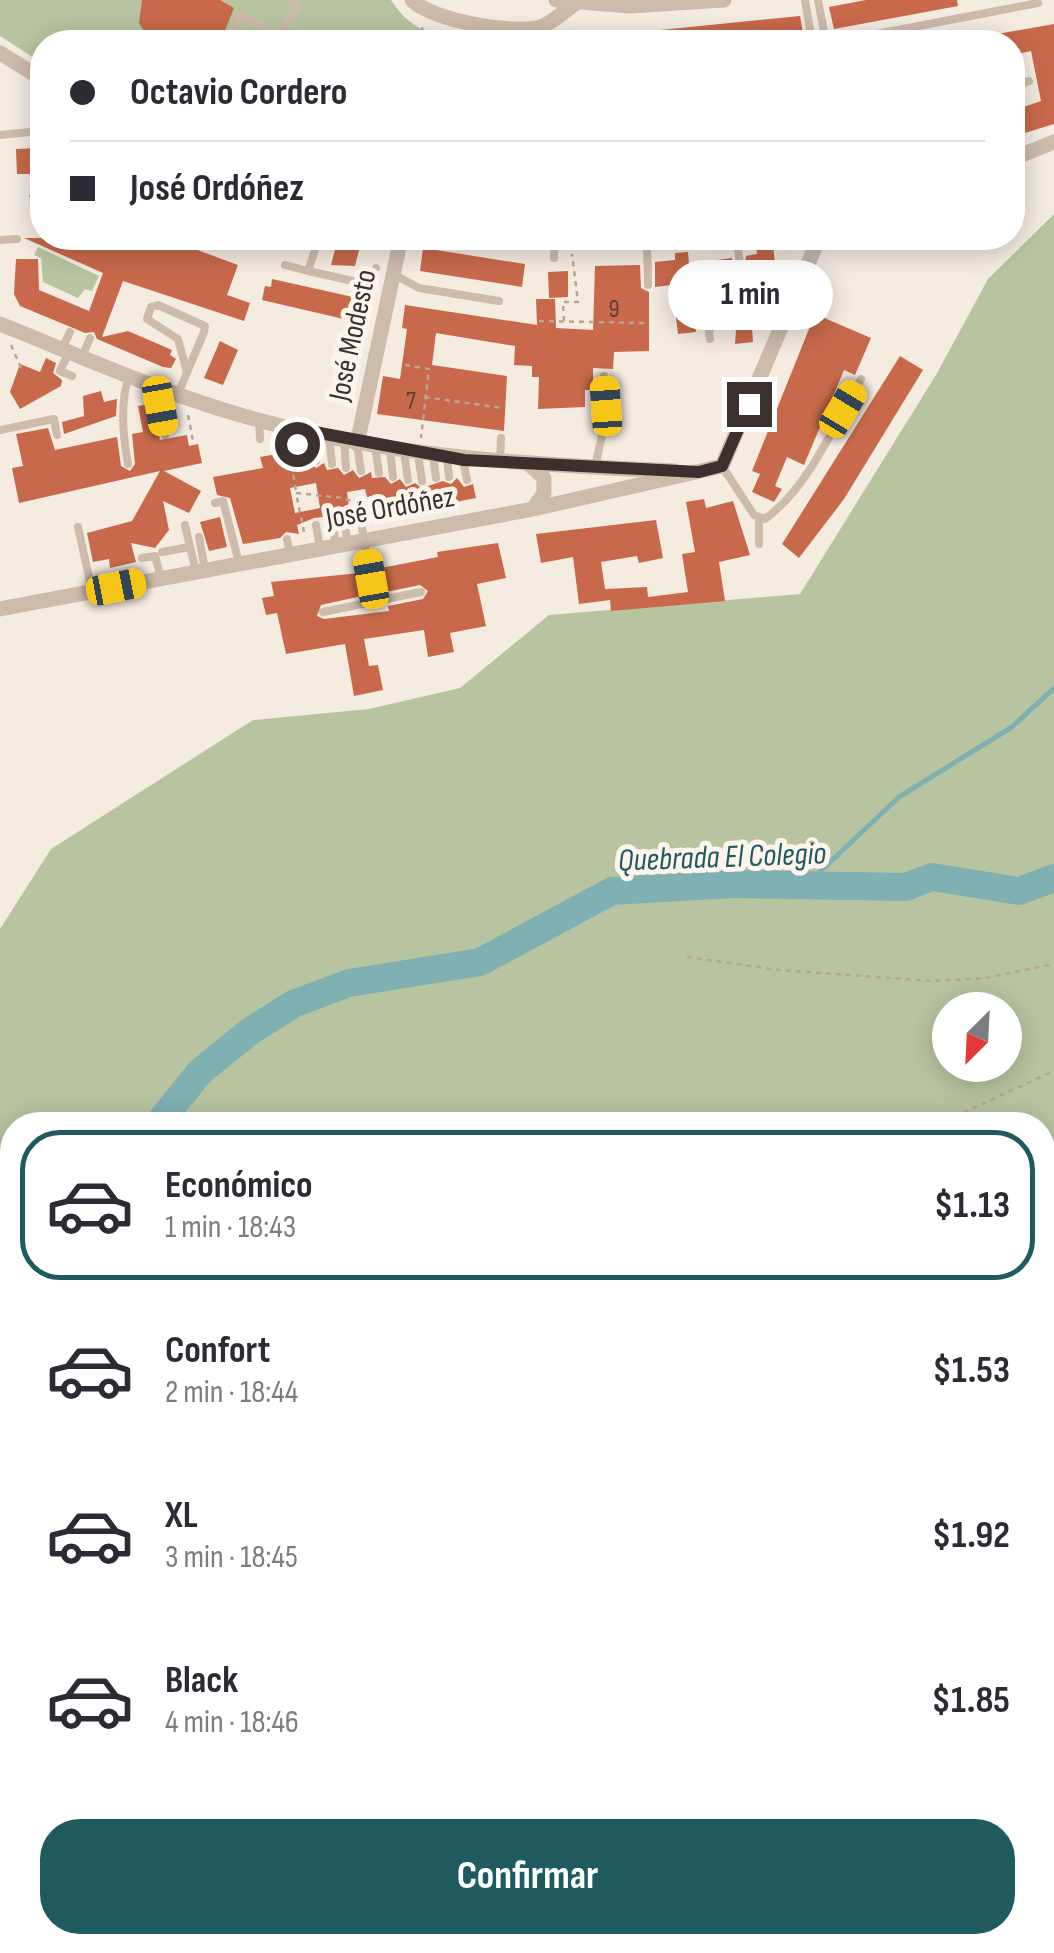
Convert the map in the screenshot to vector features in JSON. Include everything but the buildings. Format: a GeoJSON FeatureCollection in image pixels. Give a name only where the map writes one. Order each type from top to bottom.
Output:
{"type":"FeatureCollection","features":[{"type":"Feature","properties":{"kind":"street"},"geometry":{"type":"LineString","coordinates":[[412,0],[425,14],[508,28],[542,26],[575,1]]}},
{"type":"Feature","properties":{"kind":"street"},"geometry":{"type":"LineString","coordinates":[[556,0],[724,0]]}},
{"type":"Feature","properties":{"kind":"street"},"geometry":{"type":"LineString","coordinates":[[2,60],[30,73]]}},
{"type":"Feature","properties":{"kind":"street"},"geometry":{"type":"LineString","coordinates":[[1025,154],[1054,142]]}},
{"type":"Feature","properties":{"kind":"street","name":"José Modesto"},"geometry":{"type":"LineString","coordinates":[[336,439],[399,250]]}},
{"type":"Feature","properties":{"kind":"street"},"geometry":{"type":"LineString","coordinates":[[722,466],[814,250]]}},
{"type":"Feature","properties":{"kind":"street"},"geometry":{"type":"LineString","coordinates":[[6,326],[130,376],[178,387],[259,420],[336,439],[500,462],[699,472]]}},
{"type":"Feature","properties":{"kind":"street"},"geometry":{"type":"LineString","coordinates":[[530,464],[544,478],[544,493],[533,510]]}},
{"type":"Feature","properties":{"kind":"street","name":"José Ordóñez"},"geometry":{"type":"LineString","coordinates":[[0,609],[240,563],[289,546],[342,544],[533,510],[722,466]]}},
{"type":"Feature","properties":{"kind":"lane"},"geometry":{"type":"LineString","coordinates":[[282,30],[298,6],[289,0]]}},
{"type":"Feature","properties":{"kind":"lane"},"geometry":{"type":"LineString","coordinates":[[805,0],[810,30]]}},
{"type":"Feature","properties":{"kind":"lane"},"geometry":{"type":"LineString","coordinates":[[818,0],[824,30]]}},
{"type":"Feature","properties":{"kind":"lane"},"geometry":{"type":"LineString","coordinates":[[897,30],[1038,3]]}},
{"type":"Feature","properties":{"kind":"lane"},"geometry":{"type":"LineString","coordinates":[[234,30],[241,15],[262,30]]}},
{"type":"Feature","properties":{"kind":"lane"},"geometry":{"type":"LineString","coordinates":[[1025,82],[1029,81]]}},
{"type":"Feature","properties":{"kind":"lane"},"geometry":{"type":"LineString","coordinates":[[0,135],[30,132]]}},
{"type":"Feature","properties":{"kind":"lane"},"geometry":{"type":"LineString","coordinates":[[0,240],[17,239]]}},
{"type":"Feature","properties":{"kind":"lane"},"geometry":{"type":"LineString","coordinates":[[308,271],[314,250]]}},
{"type":"Feature","properties":{"kind":"lane"},"geometry":{"type":"LineString","coordinates":[[554,250],[554,258]]}},
{"type":"Feature","properties":{"kind":"lane"},"geometry":{"type":"LineString","coordinates":[[648,285],[652,250]]}},
{"type":"Feature","properties":{"kind":"lane"},"geometry":{"type":"LineString","coordinates":[[710,339],[709,331],[740,267],[738,250]]}},
{"type":"Feature","properties":{"kind":"lane"},"geometry":{"type":"LineString","coordinates":[[285,266],[366,284],[376,268]]}},
{"type":"Feature","properties":{"kind":"lane"},"geometry":{"type":"LineString","coordinates":[[394,274],[418,288],[499,302]]}},
{"type":"Feature","properties":{"kind":"lane"},"geometry":{"type":"LineString","coordinates":[[684,296],[728,291]]}},
{"type":"Feature","properties":{"kind":"lane"},"geometry":{"type":"LineString","coordinates":[[167,434],[178,387],[203,323],[158,305],[150,307],[147,318],[178,339],[178,387]]}},
{"type":"Feature","properties":{"kind":"lane"},"geometry":{"type":"LineString","coordinates":[[70,332],[71,352]]}},
{"type":"Feature","properties":{"kind":"lane"},"geometry":{"type":"LineString","coordinates":[[72,376],[60,371],[71,352],[90,338]]}},
{"type":"Feature","properties":{"kind":"lane"},"geometry":{"type":"LineString","coordinates":[[128,464],[122,435],[124,391],[130,376]]}},
{"type":"Feature","properties":{"kind":"lane"},"geometry":{"type":"LineString","coordinates":[[595,468],[607,413],[604,376]]}},
{"type":"Feature","properties":{"kind":"lane"},"geometry":{"type":"LineString","coordinates":[[759,519],[779,509],[861,379]]}},
{"type":"Feature","properties":{"kind":"lane"},"geometry":{"type":"LineString","coordinates":[[0,430],[54,420],[58,436]]}},
{"type":"Feature","properties":{"kind":"lane"},"geometry":{"type":"LineString","coordinates":[[259,420],[260,439]]}},
{"type":"Feature","properties":{"kind":"lane"},"geometry":{"type":"LineString","coordinates":[[293,428],[295,459]]}},
{"type":"Feature","properties":{"kind":"lane"},"geometry":{"type":"LineString","coordinates":[[500,462],[501,438]]}},
{"type":"Feature","properties":{"kind":"lane"},"geometry":{"type":"LineString","coordinates":[[316,461],[336,439]]}},
{"type":"Feature","properties":{"kind":"lane"},"geometry":{"type":"LineString","coordinates":[[332,464],[336,439]]}},
{"type":"Feature","properties":{"kind":"lane"},"geometry":{"type":"LineString","coordinates":[[336,439],[346,468]]}},
{"type":"Feature","properties":{"kind":"lane"},"geometry":{"type":"LineString","coordinates":[[336,439],[361,471]]}},
{"type":"Feature","properties":{"kind":"lane"},"geometry":{"type":"LineString","coordinates":[[378,474],[419,452]]}},
{"type":"Feature","properties":{"kind":"lane"},"geometry":{"type":"LineString","coordinates":[[393,477],[419,452]]}},
{"type":"Feature","properties":{"kind":"lane"},"geometry":{"type":"LineString","coordinates":[[419,452],[449,477]]}},
{"type":"Feature","properties":{"kind":"lane"},"geometry":{"type":"LineString","coordinates":[[419,452],[436,478]]}},
{"type":"Feature","properties":{"kind":"lane"},"geometry":{"type":"LineString","coordinates":[[408,480],[419,452]]}},
{"type":"Feature","properties":{"kind":"lane"},"geometry":{"type":"LineString","coordinates":[[419,452],[467,480]]}},
{"type":"Feature","properties":{"kind":"lane"},"geometry":{"type":"LineString","coordinates":[[419,452],[422,481]]}},
{"type":"Feature","properties":{"kind":"lane"},"geometry":{"type":"LineString","coordinates":[[722,466],[759,519],[759,544]]}},
{"type":"Feature","properties":{"kind":"lane"},"geometry":{"type":"LineString","coordinates":[[215,503],[223,501],[230,516],[240,563]]}},
{"type":"Feature","properties":{"kind":"lane"},"geometry":{"type":"LineString","coordinates":[[332,521],[375,600]]}},
{"type":"Feature","properties":{"kind":"lane"},"geometry":{"type":"LineString","coordinates":[[342,544],[344,521]]}},
{"type":"Feature","properties":{"kind":"lane"},"geometry":{"type":"LineString","coordinates":[[342,544],[361,522]]}},
{"type":"Feature","properties":{"kind":"lane"},"geometry":{"type":"LineString","coordinates":[[185,525],[201,570]]}},
{"type":"Feature","properties":{"kind":"lane"},"geometry":{"type":"LineString","coordinates":[[316,525],[342,544]]}},
{"type":"Feature","properties":{"kind":"lane"},"geometry":{"type":"LineString","coordinates":[[78,528],[92,592]]}},
{"type":"Feature","properties":{"kind":"lane"},"geometry":{"type":"LineString","coordinates":[[199,538],[201,570]]}},
{"type":"Feature","properties":{"kind":"lane"},"geometry":{"type":"LineString","coordinates":[[162,552],[190,547]]}},
{"type":"Feature","properties":{"kind":"lane"},"geometry":{"type":"LineString","coordinates":[[142,558],[155,556],[160,578]]}},
{"type":"Feature","properties":{"kind":"lane"},"geometry":{"type":"LineString","coordinates":[[323,612],[422,592]]}},
{"type":"Feature","properties":{"kind":"path"},"geometry":{"type":"LineString","coordinates":[[422,30],[425,14]]}},
{"type":"Feature","properties":{"kind":"path"},"geometry":{"type":"LineString","coordinates":[[564,322],[563,302],[578,302],[570,250]]}},
{"type":"Feature","properties":{"kind":"path"},"geometry":{"type":"LineString","coordinates":[[540,321],[644,323]]}},
{"type":"Feature","properties":{"kind":"path"},"geometry":{"type":"LineString","coordinates":[[6,326],[10,348],[21,368]]}},
{"type":"Feature","properties":{"kind":"path"},"geometry":{"type":"LineString","coordinates":[[404,366],[429,369],[419,452]]}},
{"type":"Feature","properties":{"kind":"path"},"geometry":{"type":"LineString","coordinates":[[178,387],[194,441]]}},
{"type":"Feature","properties":{"kind":"path"},"geometry":{"type":"LineString","coordinates":[[470,404],[472,394]]}},
{"type":"Feature","properties":{"kind":"path"},"geometry":{"type":"LineString","coordinates":[[426,397],[502,408]]}},
{"type":"Feature","properties":{"kind":"path"},"geometry":{"type":"LineString","coordinates":[[295,459],[296,493],[304,532]]}},
{"type":"Feature","properties":{"kind":"path"},"geometry":{"type":"LineString","coordinates":[[296,493],[343,498],[400,516],[404,533]]}},
{"type":"Feature","properties":{"kind":"path"},"geometry":{"type":"LineString","coordinates":[[687,956],[809,973],[934,980],[986,978],[1054,964]]}},
{"type":"Feature","properties":{"kind":"path"},"geometry":{"type":"LineString","coordinates":[[964,1112],[1054,1071]]}},
{"type":"Feature","properties":{"kind":"green space"},"geometry":{"type":"Polygon","coordinates":[[[0,0],[391,0],[406,18],[424,30],[30,30],[30,55],[0,36],[0,0]]]}},
{"type":"Feature","properties":{"kind":"green space"},"geometry":{"type":"Polygon","coordinates":[[[1054,214],[1054,1112],[0,1112],[0,929],[51,849],[253,720],[369,709],[460,688],[549,615],[800,594],[936,375],[988,279],[1017,250],[1025,250],[1025,243],[1054,214]]]}},
{"type":"Feature","properties":{"kind":"green space"},"geometry":{"type":"Polygon","coordinates":[[[36,250],[44,250],[99,276],[92,291],[85,289],[78,298],[43,282],[41,258],[34,255],[36,250]]]}},
{"type":"Feature","properties":{"kind":"waterway"},"geometry":{"type":"LineString","coordinates":[[808,883],[899,797],[1012,727],[1054,688]]}},
{"type":"Feature","properties":{"kind":"waterway","name":"Quebrada El Colegio"},"geometry":{"type":"LineString","coordinates":[[168,1112],[200,1072],[249,1032],[293,1004],[349,983],[480,962],[612,891],[731,884],[906,887],[932,877],[1019,891],[1054,878]]}},
{"type":"Feature","properties":{"kind":"route"},"geometry":{"type":"LineString","coordinates":[[297,444],[293,428],[427,456],[699,472],[722,466],[749,404]]}}]}
